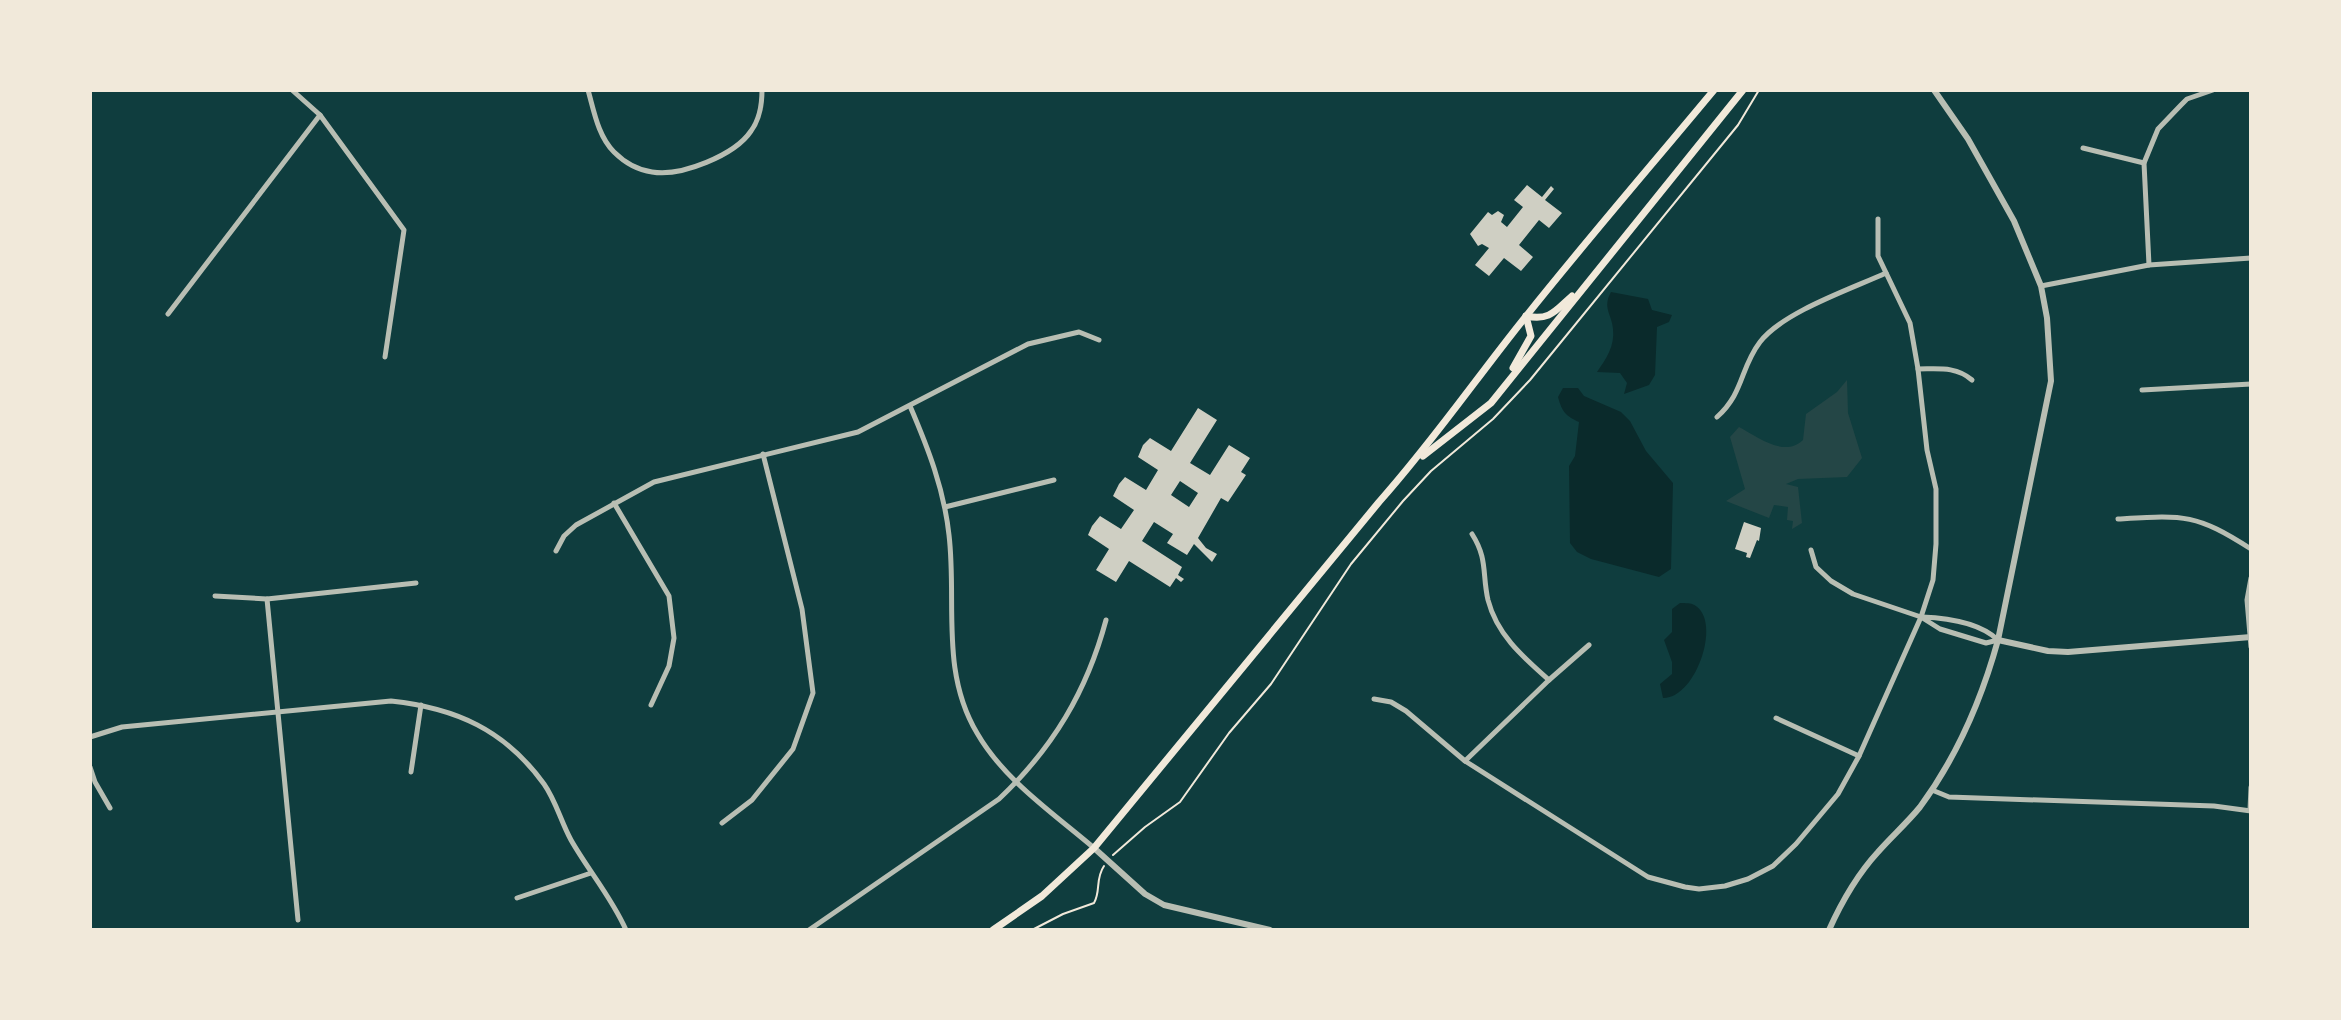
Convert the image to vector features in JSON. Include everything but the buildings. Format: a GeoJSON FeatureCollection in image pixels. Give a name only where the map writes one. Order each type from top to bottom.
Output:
{"type":"FeatureCollection","features":[{"type":"Feature","properties":{"kind":"main road"},"geometry":{"type":"LineString","coordinates":[[993,930],[1042,896],[1094,848],[1146,788],[1415,462],[1440,425],[1526,316],[1714,90]]}},
{"type":"Feature","properties":{"kind":"main road"},"geometry":{"type":"LineString","coordinates":[[1415,462],[1491,403],[1743,90]]}},
{"type":"Feature","properties":{"kind":"main road"},"geometry":{"type":"LineString","coordinates":[[1526,316],[1540,319],[1551,315],[1590,280]]}},
{"type":"Feature","properties":{"kind":"main road"},"geometry":{"type":"LineString","coordinates":[[1491,403],[1526,348],[1531,329],[1526,316]]}},
{"type":"Feature","properties":{"kind":"street"},"geometry":{"type":"LineString","coordinates":[[292,90],[320,115],[404,230],[385,357]]}},
{"type":"Feature","properties":{"kind":"street"},"geometry":{"type":"LineString","coordinates":[[588,90],[601,132],[615,153],[637,168],[664,173],[691,167],[738,146],[752,130],[760,113],[762,90]]}},
{"type":"Feature","properties":{"kind":"street"},"geometry":{"type":"LineString","coordinates":[[1829,930],[1860,873],[1932,790],[1969,719],[1987,676],[1998,640],[2051,381],[2050,340],[2041,286],[2014,221],[1968,139],[1934,90]]}},
{"type":"Feature","properties":{"kind":"street"},"geometry":{"type":"LineString","coordinates":[[2149,265],[2144,163],[2158,129],[2187,99],[2213,90]]}},
{"type":"Feature","properties":{"kind":"street"},"geometry":{"type":"LineString","coordinates":[[168,314],[320,115]]}},
{"type":"Feature","properties":{"kind":"street"},"geometry":{"type":"LineString","coordinates":[[2083,148],[2144,163]]}},
{"type":"Feature","properties":{"kind":"street"},"geometry":{"type":"LineString","coordinates":[[1374,699],[1391,702],[1406,711],[1465,761],[1648,877],[1699,889],[1748,879],[1773,866],[1838,794],[1859,756],[1921,617],[1933,580],[1936,489],[1927,450],[1918,369],[1910,323],[1878,256],[1878,219]]}},
{"type":"Feature","properties":{"kind":"street"},"geometry":{"type":"LineString","coordinates":[[2041,286],[2149,265],[2251,258]]}},
{"type":"Feature","properties":{"kind":"street"},"geometry":{"type":"LineString","coordinates":[[1717,417],[1730,405],[1760,342],[1774,328],[1792,316],[1886,273]]}},
{"type":"Feature","properties":{"kind":"street"},"geometry":{"type":"LineString","coordinates":[[556,551],[564,536],[576,525],[654,482],[858,432],[1028,344],[1079,332],[1099,340]]}},
{"type":"Feature","properties":{"kind":"street"},"geometry":{"type":"LineString","coordinates":[[1918,369],[1953,369],[1972,380]]}},
{"type":"Feature","properties":{"kind":"street"},"geometry":{"type":"LineString","coordinates":[[2142,390],[2251,384]]}},
{"type":"Feature","properties":{"kind":"street"},"geometry":{"type":"LineString","coordinates":[[910,406],[933,458],[945,507],[951,564],[951,648],[959,691],[976,732],[1017,782],[1145,894],[1164,905],[1270,930]]}},
{"type":"Feature","properties":{"kind":"street"},"geometry":{"type":"LineString","coordinates":[[722,823],[752,800],[793,749],[813,693],[802,609],[763,454]]}},
{"type":"Feature","properties":{"kind":"street"},"geometry":{"type":"LineString","coordinates":[[945,507],[1054,480]]}},
{"type":"Feature","properties":{"kind":"street"},"geometry":{"type":"LineString","coordinates":[[614,503],[669,596],[674,638],[669,666],[651,705]]}},
{"type":"Feature","properties":{"kind":"street"},"geometry":{"type":"LineString","coordinates":[[2118,519],[2172,516],[2195,519],[2218,528],[2251,549]]}},
{"type":"Feature","properties":{"kind":"street"},"geometry":{"type":"LineString","coordinates":[[1472,534],[1482,549],[1488,600],[1501,630],[1517,651],[1549,680]]}},
{"type":"Feature","properties":{"kind":"street"},"geometry":{"type":"LineString","coordinates":[[1811,550],[1816,567],[1831,581],[1853,594],[1921,617],[1940,629],[1986,643],[1998,640],[2068,652],[2250,637]]}},
{"type":"Feature","properties":{"kind":"street"},"geometry":{"type":"LineString","coordinates":[[2251,578],[2247,600],[2251,647]]}},
{"type":"Feature","properties":{"kind":"street"},"geometry":{"type":"LineString","coordinates":[[215,596],[267,599],[416,583]]}},
{"type":"Feature","properties":{"kind":"street"},"geometry":{"type":"LineString","coordinates":[[267,599],[298,920]]}},
{"type":"Feature","properties":{"kind":"street"},"geometry":{"type":"LineString","coordinates":[[1921,617],[1944,618],[1989,631],[1998,640]]}},
{"type":"Feature","properties":{"kind":"street"},"geometry":{"type":"LineString","coordinates":[[809,930],[999,799],[1017,782],[1038,759],[1071,712],[1097,653],[1106,620]]}},
{"type":"Feature","properties":{"kind":"street"},"geometry":{"type":"LineString","coordinates":[[1465,761],[1589,645]]}},
{"type":"Feature","properties":{"kind":"street"},"geometry":{"type":"LineString","coordinates":[[90,737],[122,727],[391,701],[421,705],[463,717],[504,740],[545,785],[570,838],[626,930]]}},
{"type":"Feature","properties":{"kind":"street"},"geometry":{"type":"LineString","coordinates":[[411,772],[421,705]]}},
{"type":"Feature","properties":{"kind":"street"},"geometry":{"type":"LineString","coordinates":[[1776,718],[1859,756]]}},
{"type":"Feature","properties":{"kind":"street"},"geometry":{"type":"LineString","coordinates":[[90,767],[110,808]]}},
{"type":"Feature","properties":{"kind":"street"},"geometry":{"type":"LineString","coordinates":[[1932,790],[1949,797],[2214,806],[2251,811],[2251,787]]}},
{"type":"Feature","properties":{"kind":"street"},"geometry":{"type":"LineString","coordinates":[[517,898],[591,873]]}},
{"type":"Feature","properties":{"kind":"path"},"geometry":{"type":"LineString","coordinates":[[1114,854],[1180,802],[1229,733],[1271,684],[1351,564],[1431,471],[1493,419],[1530,380],[1738,125],[1759,90]]}},
{"type":"Feature","properties":{"kind":"path"},"geometry":{"type":"LineString","coordinates":[[1032,930],[1094,903],[1101,870]]}},
{"type":"Feature","properties":{"kind":"shaded area"},"geometry":{"type":"Polygon","coordinates":[[[1611,292],[1648,299],[1652,310],[1672,315],[1669,322],[1657,327],[1655,375],[1649,385],[1624,394],[1627,383],[1620,373],[1597,372],[1613,341],[1607,307],[1611,292]]]}},
{"type":"Feature","properties":{"kind":"shaded area"},"geometry":{"type":"Polygon","coordinates":[[[1847,380],[1848,413],[1862,458],[1847,477],[1798,479],[1786,484],[1798,487],[1802,523],[1792,529],[1793,521],[1787,520],[1788,507],[1774,505],[1769,518],[1726,501],[1745,489],[1730,437],[1739,427],[1771,444],[1796,445],[1803,440],[1806,414],[1837,392],[1847,380]]]}},
{"type":"Feature","properties":{"kind":"shaded area"},"geometry":{"type":"Polygon","coordinates":[[[1563,388],[1578,388],[1584,396],[1621,412],[1630,421],[1646,451],[1673,483],[1671,569],[1659,577],[1591,559],[1577,552],[1570,543],[1569,466],[1575,456],[1579,422],[1561,406],[1558,397],[1563,388]]]}},
{"type":"Feature","properties":{"kind":"shaded area"},"geometry":{"type":"Polygon","coordinates":[[[1680,603],[1691,604],[1701,612],[1706,624],[1706,639],[1696,672],[1675,695],[1663,698],[1660,684],[1672,674],[1672,662],[1664,640],[1672,632],[1672,609],[1680,603]]]}}]}
